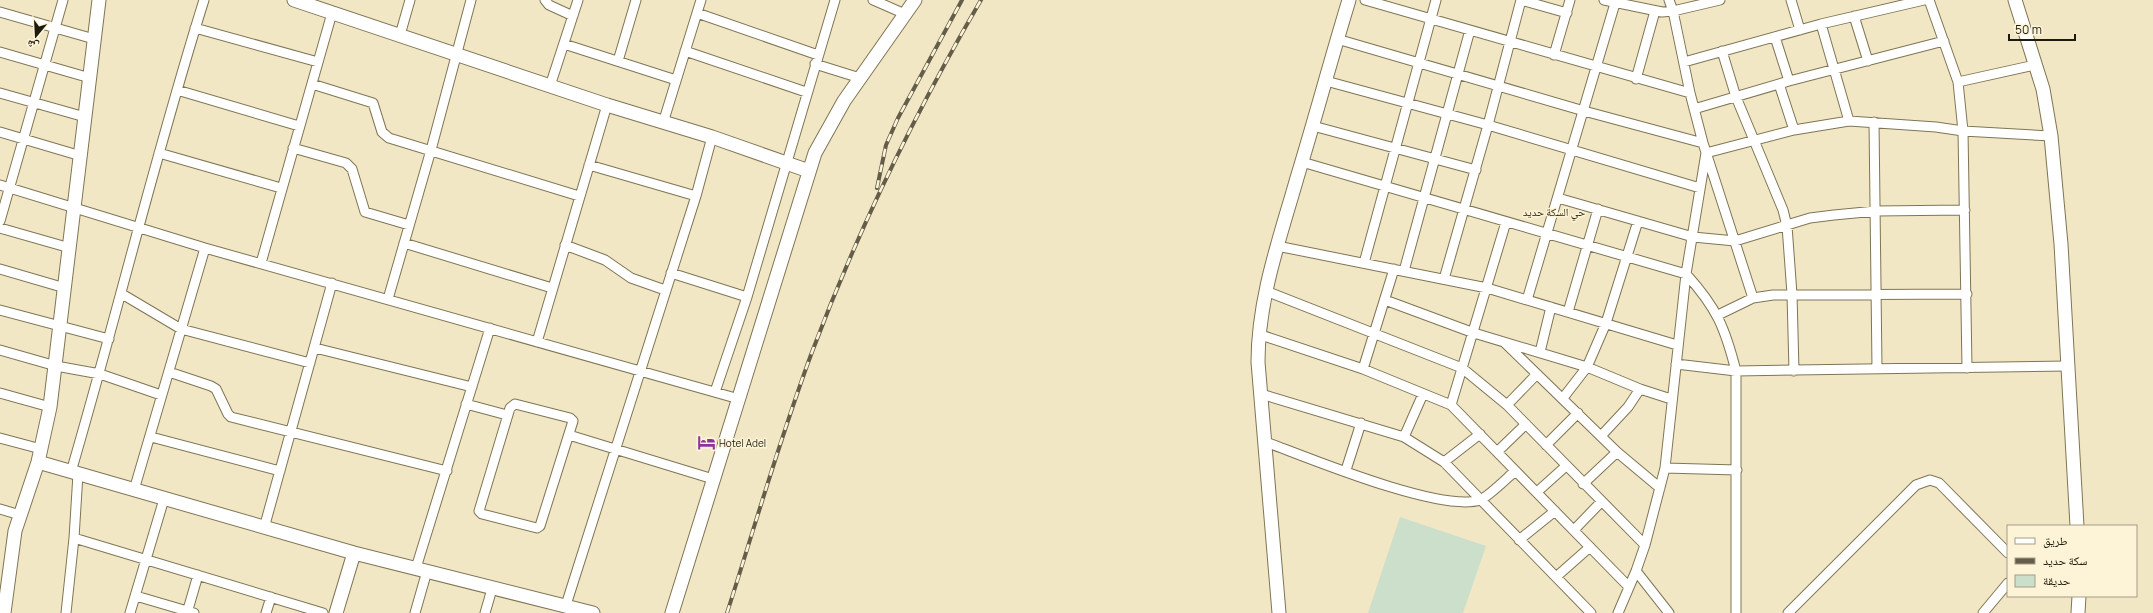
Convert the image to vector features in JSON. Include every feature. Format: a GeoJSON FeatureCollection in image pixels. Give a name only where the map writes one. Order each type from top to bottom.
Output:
{"type":"FeatureCollection","features":[{"type":"Feature","properties":{"kind":"main road"},"geometry":{"type":"LineString","coordinates":[[4,613],[3,593],[12,549],[20,515],[39,456],[50,407],[99,0]]}},
{"type":"Feature","properties":{"kind":"main road"},"geometry":{"type":"LineString","coordinates":[[294,0],[607,105],[712,137],[809,172]]}},
{"type":"Feature","properties":{"kind":"main road"},"geometry":{"type":"LineString","coordinates":[[672,613],[809,172],[823,136],[860,78],[914,0]]}},
{"type":"Feature","properties":{"kind":"main road"},"geometry":{"type":"LineString","coordinates":[[1280,613],[1258,362],[1258,334],[1266,291],[1277,246],[1349,0]]}},
{"type":"Feature","properties":{"kind":"main road"},"geometry":{"type":"LineString","coordinates":[[2015,0],[2048,109],[2052,136],[2068,366],[2077,525]]}},
{"type":"Feature","properties":{"kind":"main road"},"geometry":{"type":"LineString","coordinates":[[39,456],[75,473],[264,528],[492,589],[566,605],[594,613]]}},
{"type":"Feature","properties":{"kind":"main road"},"geometry":{"type":"LineString","coordinates":[[336,613],[354,553]]}},
{"type":"Feature","properties":{"kind":"main road"},"geometry":{"type":"LineString","coordinates":[[2078,613],[2079,597]]}},
{"type":"Feature","properties":{"kind":"street"},"geometry":{"type":"LineString","coordinates":[[0,222],[63,0]]}},
{"type":"Feature","properties":{"kind":"street"},"geometry":{"type":"LineString","coordinates":[[66,613],[74,538],[75,473],[159,153],[204,0]]}},
{"type":"Feature","properties":{"kind":"street"},"geometry":{"type":"LineString","coordinates":[[400,35],[410,0]]}},
{"type":"Feature","properties":{"kind":"street"},"geometry":{"type":"LineString","coordinates":[[388,299],[431,150],[470,0]]}},
{"type":"Feature","properties":{"kind":"street"},"geometry":{"type":"LineString","coordinates":[[545,0],[549,5],[573,16]]}},
{"type":"Feature","properties":{"kind":"street"},"geometry":{"type":"LineString","coordinates":[[550,86],[578,0]]}},
{"type":"Feature","properties":{"kind":"street"},"geometry":{"type":"LineString","coordinates":[[618,61],[636,0]]}},
{"type":"Feature","properties":{"kind":"street"},"geometry":{"type":"LineString","coordinates":[[663,123],[701,0]]}},
{"type":"Feature","properties":{"kind":"street"},"geometry":{"type":"LineString","coordinates":[[715,392],[747,297],[787,163],[806,92],[835,0]]}},
{"type":"Feature","properties":{"kind":"street"},"geometry":{"type":"LineString","coordinates":[[873,0],[904,14]]}},
{"type":"Feature","properties":{"kind":"street"},"geometry":{"type":"LineString","coordinates":[[1365,0],[1596,68],[1690,93]]}},
{"type":"Feature","properties":{"kind":"street"},"geometry":{"type":"LineString","coordinates":[[1364,263],[1436,0]]}},
{"type":"Feature","properties":{"kind":"street"},"geometry":{"type":"LineString","coordinates":[[1444,279],[1465,210],[1521,0],[1567,13]]}},
{"type":"Feature","properties":{"kind":"street"},"geometry":{"type":"LineString","coordinates":[[1554,55],[1570,0]]}},
{"type":"Feature","properties":{"kind":"street"},"geometry":{"type":"LineString","coordinates":[[1604,0],[1616,1],[1655,11],[1673,11],[1720,0]]}},
{"type":"Feature","properties":{"kind":"street"},"geometry":{"type":"LineString","coordinates":[[1669,0],[1673,11],[1690,93],[1703,143],[1753,298]]}},
{"type":"Feature","properties":{"kind":"street"},"geometry":{"type":"LineString","coordinates":[[1791,0],[1800,30]]}},
{"type":"Feature","properties":{"kind":"street"},"geometry":{"type":"LineString","coordinates":[[1684,62],[1821,24],[1924,0]]}},
{"type":"Feature","properties":{"kind":"street"},"geometry":{"type":"LineString","coordinates":[[1928,0],[1958,82],[1963,131],[1967,294],[1967,368]]}},
{"type":"Feature","properties":{"kind":"street"},"geometry":{"type":"LineString","coordinates":[[1527,300],[1616,1]]}},
{"type":"Feature","properties":{"kind":"street"},"geometry":{"type":"LineString","coordinates":[[1636,79],[1655,11]]}},
{"type":"Feature","properties":{"kind":"street"},"geometry":{"type":"LineString","coordinates":[[0,12],[94,39]]}},
{"type":"Feature","properties":{"kind":"street"},"geometry":{"type":"LineString","coordinates":[[261,263],[281,188],[332,13]]}},
{"type":"Feature","properties":{"kind":"street"},"geometry":{"type":"LineString","coordinates":[[697,13],[860,78]]}},
{"type":"Feature","properties":{"kind":"street"},"geometry":{"type":"LineString","coordinates":[[1854,16],[1868,61]]}},
{"type":"Feature","properties":{"kind":"street"},"geometry":{"type":"LineString","coordinates":[[1821,24],[1850,121]]}},
{"type":"Feature","properties":{"kind":"street"},"geometry":{"type":"LineString","coordinates":[[195,28],[318,62]]}},
{"type":"Feature","properties":{"kind":"street"},"geometry":{"type":"LineString","coordinates":[[1404,271],[1470,30]]}},
{"type":"Feature","properties":{"kind":"street"},"geometry":{"type":"LineString","coordinates":[[1775,37],[1789,81]]}},
{"type":"Feature","properties":{"kind":"street"},"geometry":{"type":"LineString","coordinates":[[1337,39],[1584,111],[1703,143]]}},
{"type":"Feature","properties":{"kind":"street"},"geometry":{"type":"LineString","coordinates":[[1694,109],[1789,81],[1944,41]]}},
{"type":"Feature","properties":{"kind":"street"},"geometry":{"type":"LineString","coordinates":[[564,44],[676,80]]}},
{"type":"Feature","properties":{"kind":"street"},"geometry":{"type":"LineString","coordinates":[[685,51],[806,92]]}},
{"type":"Feature","properties":{"kind":"street"},"geometry":{"type":"LineString","coordinates":[[1722,51],[1736,97],[1783,210],[1787,226],[1792,294],[1794,371]]}},
{"type":"Feature","properties":{"kind":"street"},"geometry":{"type":"LineString","coordinates":[[0,52],[90,78]]}},
{"type":"Feature","properties":{"kind":"street"},"geometry":{"type":"LineString","coordinates":[[1958,82],[2035,65]]}},
{"type":"Feature","properties":{"kind":"street"},"geometry":{"type":"LineString","coordinates":[[1326,81],[1448,114],[1700,188]]}},
{"type":"Feature","properties":{"kind":"street"},"geometry":{"type":"LineString","coordinates":[[312,84],[369,100],[374,106],[385,136],[579,196]]}},
{"type":"Feature","properties":{"kind":"street"},"geometry":{"type":"LineString","coordinates":[[1779,84],[1794,130]]}},
{"type":"Feature","properties":{"kind":"street"},"geometry":{"type":"LineString","coordinates":[[177,90],[299,126]]}},
{"type":"Feature","properties":{"kind":"street"},"geometry":{"type":"LineString","coordinates":[[0,93],[85,117]]}},
{"type":"Feature","properties":{"kind":"street"},"geometry":{"type":"LineString","coordinates":[[537,342],[607,105]]}},
{"type":"Feature","properties":{"kind":"street"},"geometry":{"type":"LineString","coordinates":[[1706,153],[1794,130],[1850,121],[1936,127],[1963,131],[2052,136]]}},
{"type":"Feature","properties":{"kind":"street"},"geometry":{"type":"LineString","coordinates":[[1874,122],[1878,295],[1877,368]]}},
{"type":"Feature","properties":{"kind":"street"},"geometry":{"type":"LineString","coordinates":[[1313,126],[1476,170]]}},
{"type":"Feature","properties":{"kind":"street"},"geometry":{"type":"LineString","coordinates":[[0,132],[81,156]]}},
{"type":"Feature","properties":{"kind":"street"},"geometry":{"type":"LineString","coordinates":[[566,605],[696,196],[712,137]]}},
{"type":"Feature","properties":{"kind":"street"},"geometry":{"type":"LineString","coordinates":[[293,148],[346,163],[352,169],[365,212],[410,225]]}},
{"type":"Feature","properties":{"kind":"street"},"geometry":{"type":"LineString","coordinates":[[159,153],[281,188]]}},
{"type":"Feature","properties":{"kind":"street"},"geometry":{"type":"LineString","coordinates":[[1618,613],[1630,587],[1645,545],[1665,468],[1671,400],[1686,274],[1706,153]]}},
{"type":"Feature","properties":{"kind":"street"},"geometry":{"type":"LineString","coordinates":[[1302,162],[1686,274],[1702,292],[1718,315],[1729,344],[1736,371],[1736,613]]}},
{"type":"Feature","properties":{"kind":"street"},"geometry":{"type":"LineString","coordinates":[[589,165],[696,196]]}},
{"type":"Feature","properties":{"kind":"street"},"geometry":{"type":"LineString","coordinates":[[0,185],[205,248],[738,399]]}},
{"type":"Feature","properties":{"kind":"street"},"geometry":{"type":"LineString","coordinates":[[1558,198],[1693,237],[1734,241],[1810,218],[1876,211],[1965,210]]}},
{"type":"Feature","properties":{"kind":"street"},"geometry":{"type":"LineString","coordinates":[[1568,312],[1598,209]]}},
{"type":"Feature","properties":{"kind":"street"},"geometry":{"type":"LineString","coordinates":[[1563,398],[1587,367],[1606,323],[1638,221]]}},
{"type":"Feature","properties":{"kind":"street"},"geometry":{"type":"LineString","coordinates":[[1451,405],[1474,333],[1506,222]]}},
{"type":"Feature","properties":{"kind":"street"},"geometry":{"type":"LineString","coordinates":[[0,228],[70,248]]}},
{"type":"Feature","properties":{"kind":"street"},"geometry":{"type":"LineString","coordinates":[[404,243],[552,288]]}},
{"type":"Feature","properties":{"kind":"street"},"geometry":{"type":"LineString","coordinates":[[566,245],[605,260],[631,278],[665,290]]}},
{"type":"Feature","properties":{"kind":"street"},"geometry":{"type":"LineString","coordinates":[[1277,246],[1487,288],[1678,345]]}},
{"type":"Feature","properties":{"kind":"street"},"geometry":{"type":"LineString","coordinates":[[134,490],[151,437],[161,395],[205,248]]}},
{"type":"Feature","properties":{"kind":"street"},"geometry":{"type":"LineString","coordinates":[[0,269],[65,288]]}},
{"type":"Feature","properties":{"kind":"street"},"geometry":{"type":"LineString","coordinates":[[1363,369],[1394,269]]}},
{"type":"Feature","properties":{"kind":"street"},"geometry":{"type":"LineString","coordinates":[[671,273],[747,297]]}},
{"type":"Feature","properties":{"kind":"street"},"geometry":{"type":"LineString","coordinates":[[264,528],[332,283]]}},
{"type":"Feature","properties":{"kind":"street"},"geometry":{"type":"LineString","coordinates":[[1266,291],[1462,368],[1507,405],[1645,545]]}},
{"type":"Feature","properties":{"kind":"street"},"geometry":{"type":"LineString","coordinates":[[122,294],[181,329],[310,363]]}},
{"type":"Feature","properties":{"kind":"street"},"geometry":{"type":"LineString","coordinates":[[1718,315],[1753,298],[1792,294],[1967,294]]}},
{"type":"Feature","properties":{"kind":"street"},"geometry":{"type":"LineString","coordinates":[[1385,300],[1474,333],[1587,367],[1671,400]]}},
{"type":"Feature","properties":{"kind":"street"},"geometry":{"type":"LineString","coordinates":[[1540,352],[1551,307]]}},
{"type":"Feature","properties":{"kind":"street"},"geometry":{"type":"LineString","coordinates":[[0,310],[109,339]]}},
{"type":"Feature","properties":{"kind":"street"},"geometry":{"type":"LineString","coordinates":[[415,613],[422,570],[447,471],[490,328]]}},
{"type":"Feature","properties":{"kind":"street"},"geometry":{"type":"LineString","coordinates":[[1258,334],[1363,369],[1451,405],[1630,587]]}},
{"type":"Feature","properties":{"kind":"street"},"geometry":{"type":"LineString","coordinates":[[1504,342],[1617,452],[1660,488]]}},
{"type":"Feature","properties":{"kind":"street"},"geometry":{"type":"LineString","coordinates":[[315,348],[472,387]]}},
{"type":"Feature","properties":{"kind":"street"},"geometry":{"type":"LineString","coordinates":[[0,350],[56,366],[100,374],[161,395]]}},
{"type":"Feature","properties":{"kind":"street"},"geometry":{"type":"LineString","coordinates":[[1676,364],[1736,371],[2068,366]]}},
{"type":"Feature","properties":{"kind":"street"},"geometry":{"type":"LineString","coordinates":[[169,372],[216,389],[228,414],[231,416],[447,471]]}},
{"type":"Feature","properties":{"kind":"street"},"geometry":{"type":"LineString","coordinates":[[1507,405],[1537,374]]}},
{"type":"Feature","properties":{"kind":"street"},"geometry":{"type":"LineString","coordinates":[[1601,436],[1628,407],[1640,389]]}},
{"type":"Feature","properties":{"kind":"street"},"geometry":{"type":"LineString","coordinates":[[0,393],[50,407]]}},
{"type":"Feature","properties":{"kind":"street"},"geometry":{"type":"LineString","coordinates":[[1261,394],[1404,437],[1444,462],[1591,613]]}},
{"type":"Feature","properties":{"kind":"street"},"geometry":{"type":"LineString","coordinates":[[1404,437],[1423,394]]}},
{"type":"Feature","properties":{"kind":"street"},"geometry":{"type":"LineString","coordinates":[[466,404],[507,416]]}},
{"type":"Feature","properties":{"kind":"street"},"geometry":{"type":"LineString","coordinates":[[515,404],[570,418],[573,421],[569,435],[539,528],[535,529],[482,514],[479,509],[510,408],[515,404]]}},
{"type":"Feature","properties":{"kind":"street"},"geometry":{"type":"LineString","coordinates":[[1546,445],[1578,413]]}},
{"type":"Feature","properties":{"kind":"street"},"geometry":{"type":"LineString","coordinates":[[1346,470],[1361,423]]}},
{"type":"Feature","properties":{"kind":"street"},"geometry":{"type":"LineString","coordinates":[[1497,452],[1526,424]]}},
{"type":"Feature","properties":{"kind":"street"},"geometry":{"type":"LineString","coordinates":[[1444,462],[1480,434]]}},
{"type":"Feature","properties":{"kind":"street"},"geometry":{"type":"LineString","coordinates":[[569,435],[713,479]]}},
{"type":"Feature","properties":{"kind":"street"},"geometry":{"type":"LineString","coordinates":[[151,437],[280,471]]}},
{"type":"Feature","properties":{"kind":"street"},"geometry":{"type":"LineString","coordinates":[[0,438],[39,456]]}},
{"type":"Feature","properties":{"kind":"street"},"geometry":{"type":"LineString","coordinates":[[1266,442],[1396,488],[1435,499],[1462,501],[1481,500],[1516,471]]}},
{"type":"Feature","properties":{"kind":"street"},"geometry":{"type":"LineString","coordinates":[[1584,484],[1617,452]]}},
{"type":"Feature","properties":{"kind":"street"},"geometry":{"type":"LineString","coordinates":[[1537,492],[1566,466]]}},
{"type":"Feature","properties":{"kind":"street"},"geometry":{"type":"LineString","coordinates":[[1665,468],[1737,470]]}},
{"type":"Feature","properties":{"kind":"street"},"geometry":{"type":"LineString","coordinates":[[1788,613],[1916,485],[1924,481],[1930,480],[1939,483],[2007,552]]}},
{"type":"Feature","properties":{"kind":"street"},"geometry":{"type":"LineString","coordinates":[[130,613],[164,499]]}},
{"type":"Feature","properties":{"kind":"street"},"geometry":{"type":"LineString","coordinates":[[1574,530],[1601,502]]}},
{"type":"Feature","properties":{"kind":"street"},"geometry":{"type":"LineString","coordinates":[[0,508],[20,515]]}},
{"type":"Feature","properties":{"kind":"street"},"geometry":{"type":"LineString","coordinates":[[1519,540],[1555,511]]}},
{"type":"Feature","properties":{"kind":"street"},"geometry":{"type":"LineString","coordinates":[[74,538],[323,613]]}},
{"type":"Feature","properties":{"kind":"street"},"geometry":{"type":"LineString","coordinates":[[1556,577],[1590,546]]}},
{"type":"Feature","properties":{"kind":"street"},"geometry":{"type":"LineString","coordinates":[[1636,571],[1669,613]]}},
{"type":"Feature","properties":{"kind":"street"},"geometry":{"type":"LineString","coordinates":[[136,596],[190,612],[198,575]]}},
{"type":"Feature","properties":{"kind":"street"},"geometry":{"type":"LineString","coordinates":[[1983,613],[2007,584]]}},
{"type":"Feature","properties":{"kind":"street"},"geometry":{"type":"LineString","coordinates":[[485,613],[492,589]]}},
{"type":"Feature","properties":{"kind":"street"},"geometry":{"type":"LineString","coordinates":[[266,613],[271,597]]}},
{"type":"Feature","properties":{"kind":"green space"},"geometry":{"type":"Polygon","coordinates":[[[1400,517],[1486,546],[1463,613],[1368,613],[1400,517]]]}},
{"type":"Feature","properties":{"kind":"railway"},"geometry":{"type":"LineString","coordinates":[[877,188],[886,145],[898,118],[962,0]]}},
{"type":"Feature","properties":{"kind":"railway"},"geometry":{"type":"LineString","coordinates":[[727,613],[789,417],[830,306],[868,217],[889,173],[933,86],[981,0]]}},
{"type":"Feature","properties":{"kind":"place","name":"Hotel Adel"},"geometry":{"type":"Point","coordinates":[706,443]}},
{"type":"Feature","properties":{"kind":"district","name":"حي السكة حديد"},"geometry":{"type":"Point","coordinates":[1554,212]}}]}
